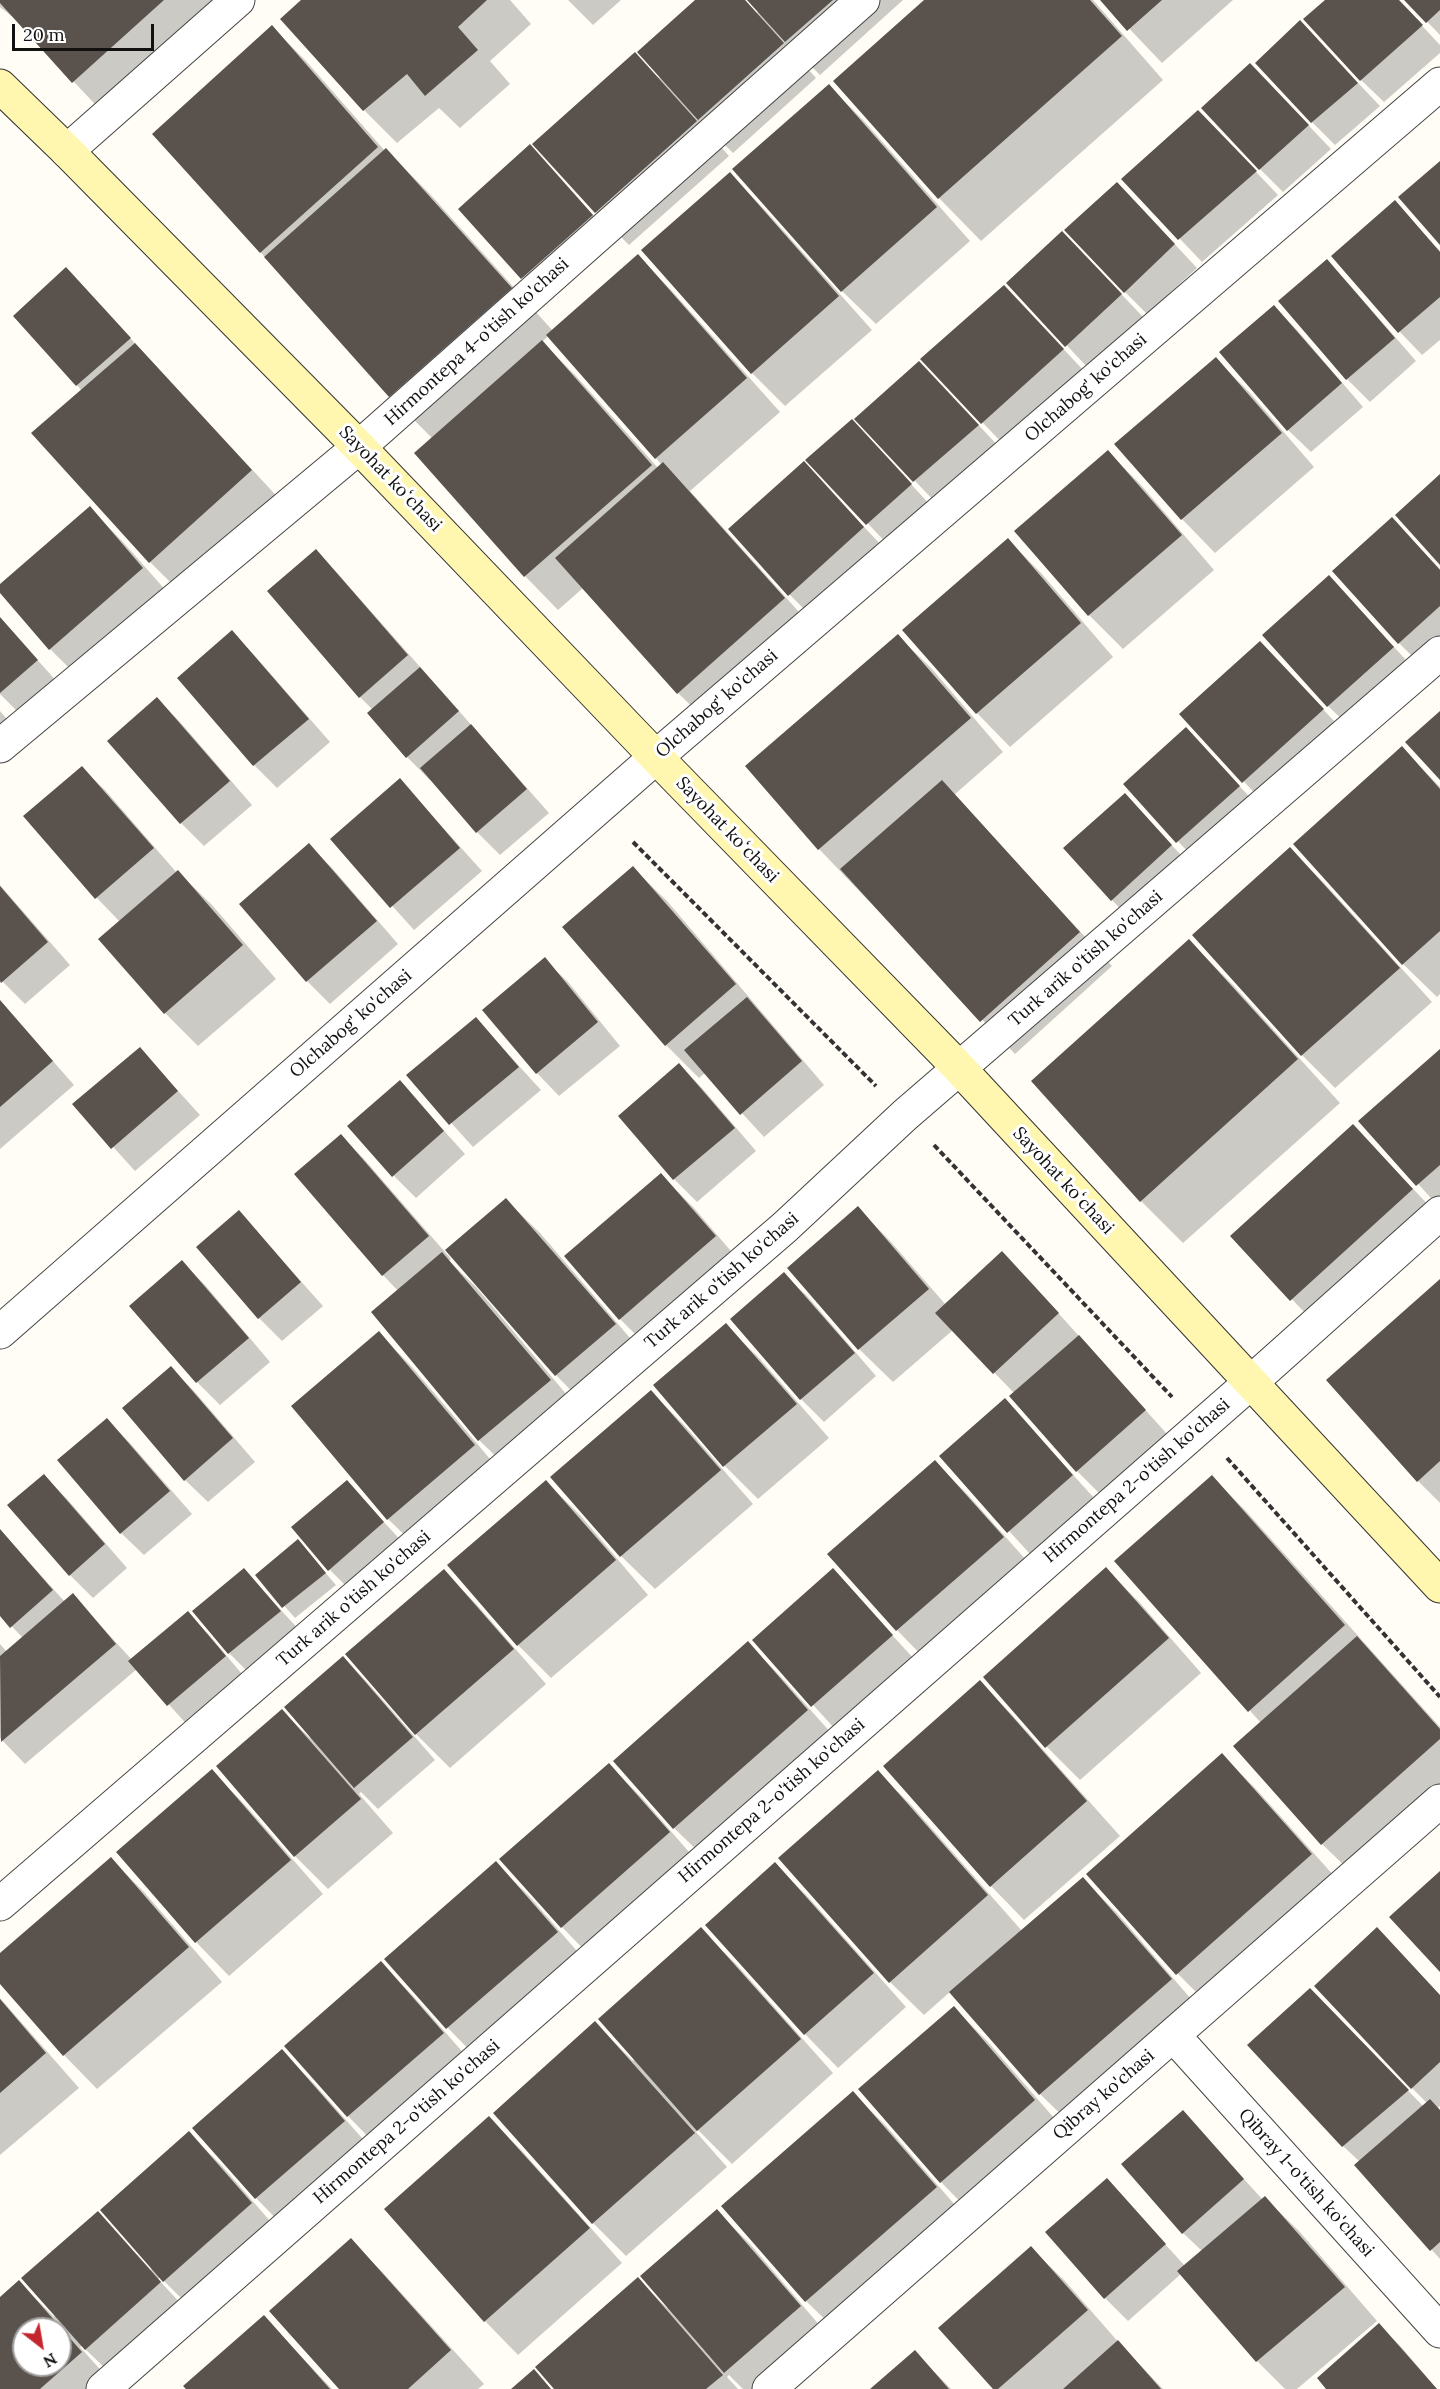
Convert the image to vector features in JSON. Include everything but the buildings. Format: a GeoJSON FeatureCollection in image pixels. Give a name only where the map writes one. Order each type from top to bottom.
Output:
{"type":"FeatureCollection","features":[{"type":"Feature","properties":{"kind":"street"},"geometry":{"type":"LineString","coordinates":[[67,151],[238,0]]}},
{"type":"Feature","properties":{"kind":"street","name":"Hirmontepa 4-o'tish ko'chasi"},"geometry":{"type":"LineString","coordinates":[[0,746],[359,447],[863,0]]}},
{"type":"Feature","properties":{"kind":"street","name":"Olchabog' ko'chasi"},"geometry":{"type":"LineString","coordinates":[[0,1332],[656,757],[1440,84]]}},
{"type":"Feature","properties":{"kind":"street","name":"Sayohat koʻchasi"},"geometry":{"type":"LineString","coordinates":[[0,86],[359,447],[656,757],[960,1069],[1440,1586]]}},
{"type":"Feature","properties":{"kind":"street","name":"Turk arik o'tish ko'chasi"},"geometry":{"type":"LineString","coordinates":[[0,1904],[785,1227],[905,1115],[1440,653]]}},
{"type":"Feature","properties":{"kind":"street","name":"Hirmontepa 2-o'tish ko'chasi"},"geometry":{"type":"LineString","coordinates":[[103,2389],[1250,1383],[1440,1213]]}},
{"type":"Feature","properties":{"kind":"street","name":"Qibray ko'chasi"},"geometry":{"type":"LineString","coordinates":[[769,2389],[1440,1801]]}},
{"type":"Feature","properties":{"kind":"street","name":"Qibray 1-o'tish ko'chasi"},"geometry":{"type":"LineString","coordinates":[[1173,2035],[1440,2331]]}},
{"type":"Feature","properties":{"kind":"path"},"geometry":{"type":"LineString","coordinates":[[633,842],[905,1115],[1199,1426],[1440,1697]]}}]}
